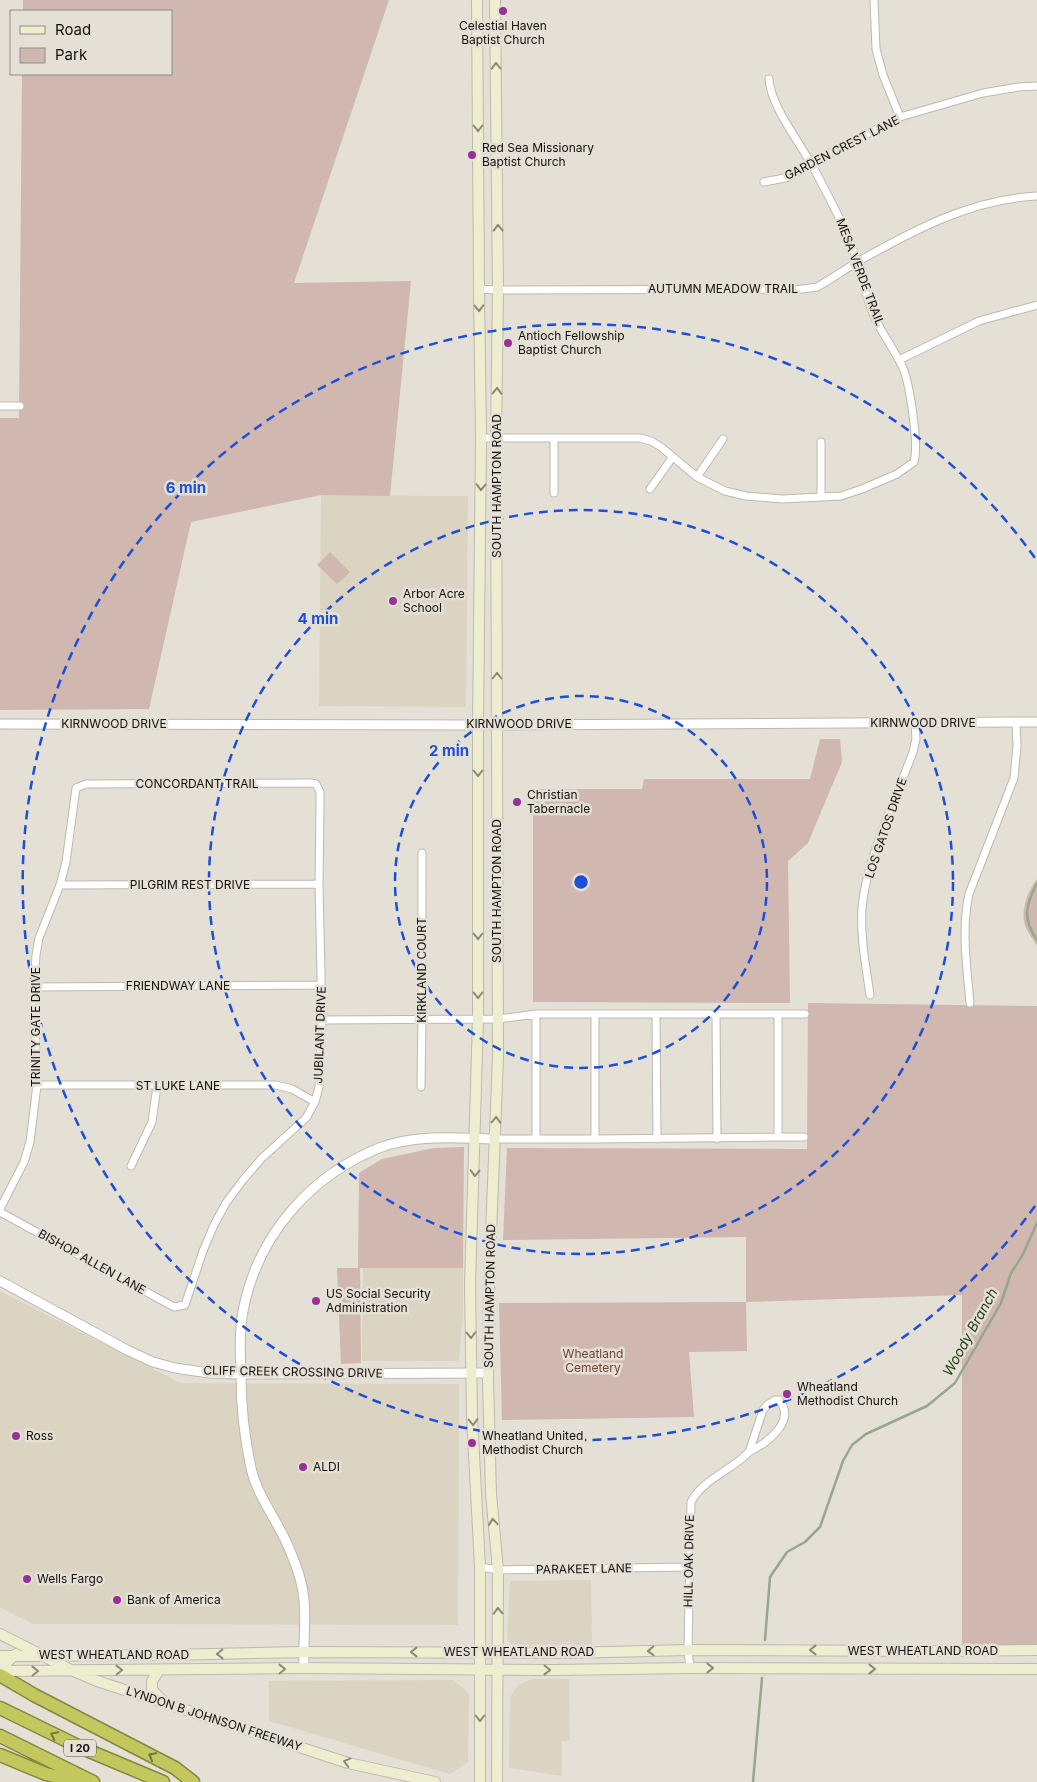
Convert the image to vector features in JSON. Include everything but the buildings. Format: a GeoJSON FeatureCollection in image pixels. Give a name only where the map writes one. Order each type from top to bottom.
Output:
{"type":"FeatureCollection","features":[{"type":"Feature","properties":{"kind":"highway"},"geometry":{"type":"LineString","coordinates":[[0,1675],[34,1695],[175,1768],[193,1782]]}},
{"type":"Feature","properties":{"kind":"highway","name":"I 20"},"geometry":{"type":"LineString","coordinates":[[0,1708],[82,1748],[163,1782]]}},
{"type":"Feature","properties":{"kind":"highway","name":"I 20"},"geometry":{"type":"LineString","coordinates":[[0,1736],[94,1782]]}},
{"type":"Feature","properties":{"kind":"highway"},"geometry":{"type":"LineString","coordinates":[[0,1755],[46,1774],[79,1782]]}},
{"type":"Feature","properties":{"kind":"main road"},"geometry":{"type":"LineString","coordinates":[[477,5],[495,5]]}},
{"type":"Feature","properties":{"kind":"main road","name":"SOUTH HAMPTON ROAD"},"geometry":{"type":"LineString","coordinates":[[477,5],[482,438],[478,724],[478,1019],[476,1138],[470,1284],[474,1468],[480,1567],[480,1782]]}},
{"type":"Feature","properties":{"kind":"main road","name":"SOUTH HAMPTON ROAD"},"geometry":{"type":"LineString","coordinates":[[495,5],[498,290],[496,438],[498,1019],[489,1284],[488,1373],[490,1494],[498,1570],[497,1782]]}},
{"type":"Feature","properties":{"kind":"main road"},"geometry":{"type":"LineString","coordinates":[[478,90],[496,90]]}},
{"type":"Feature","properties":{"kind":"main road"},"geometry":{"type":"LineString","coordinates":[[470,1284],[489,1284]]}},
{"type":"Feature","properties":{"kind":"main road","name":"LYNDON B JOHNSON FREEWAY"},"geometry":{"type":"LineString","coordinates":[[0,1634],[70,1670],[166,1704],[348,1763],[435,1782]]}},
{"type":"Feature","properties":{"kind":"main road"},"geometry":{"type":"LineString","coordinates":[[0,1664],[7,1662],[15,1656],[19,1644]]}},
{"type":"Feature","properties":{"kind":"main road","name":"WEST WHEATLAND ROAD"},"geometry":{"type":"LineString","coordinates":[[0,1656],[304,1652],[566,1653],[688,1650],[1037,1650]]}},
{"type":"Feature","properties":{"kind":"main road"},"geometry":{"type":"LineString","coordinates":[[893,1669],[894,1651]]}},
{"type":"Feature","properties":{"kind":"main road","name":"WEST WHEATLAND ROAD"},"geometry":{"type":"LineString","coordinates":[[0,1671],[304,1668],[1037,1669]]}},
{"type":"Feature","properties":{"kind":"main road"},"geometry":{"type":"LineString","coordinates":[[159,1670],[152,1681],[152,1690],[166,1704]]}},
{"type":"Feature","properties":{"kind":"street"},"geometry":{"type":"LineString","coordinates":[[874,0],[876,49],[883,75],[900,117]]}},
{"type":"Feature","properties":{"kind":"street","name":"MESA VERDE TRAIL"},"geometry":{"type":"LineString","coordinates":[[769,79],[773,98],[811,163],[839,217],[858,262],[875,318],[903,369],[908,388],[916,447],[914,462],[897,474],[862,490],[841,496],[821,497]]}},
{"type":"Feature","properties":{"kind":"street","name":"GARDEN CREST LANE"},"geometry":{"type":"LineString","coordinates":[[764,182],[790,177],[811,163],[900,117],[983,93],[1037,86]]}},
{"type":"Feature","properties":{"kind":"street","name":"AUTUMN MEADOW TRAIL"},"geometry":{"type":"LineString","coordinates":[[479,289],[803,289],[817,287],[917,229],[950,215],[989,204],[1037,196]]}},
{"type":"Feature","properties":{"kind":"street"},"geometry":{"type":"LineString","coordinates":[[899,360],[979,321],[1037,305]]}},
{"type":"Feature","properties":{"kind":"street"},"geometry":{"type":"LineString","coordinates":[[0,406],[20,406]]}},
{"type":"Feature","properties":{"kind":"street"},"geometry":{"type":"LineString","coordinates":[[482,438],[640,438],[651,441],[697,477],[725,491],[746,496],[782,499],[821,497],[821,442]]}},
{"type":"Feature","properties":{"kind":"street"},"geometry":{"type":"LineString","coordinates":[[554,438],[554,493]]}},
{"type":"Feature","properties":{"kind":"street"},"geometry":{"type":"LineString","coordinates":[[697,477],[723,440]]}},
{"type":"Feature","properties":{"kind":"street"},"geometry":{"type":"LineString","coordinates":[[650,489],[672,458]]}},
{"type":"Feature","properties":{"kind":"street"},"geometry":{"type":"LineString","coordinates":[[970,1003],[964,924],[965,910],[975,876],[1014,778],[1017,746],[1016,722]]}},
{"type":"Feature","properties":{"kind":"street","name":"KIRNWOOD DRIVE"},"geometry":{"type":"LineString","coordinates":[[0,724],[1037,722]]}},
{"type":"Feature","properties":{"kind":"street","name":"LOS GATOS DRIVE"},"geometry":{"type":"LineString","coordinates":[[870,995],[863,934],[862,908],[864,892],[879,840],[913,752],[916,739],[916,723]]}},
{"type":"Feature","properties":{"kind":"street","name":"CONCORDANT TRAIL"},"geometry":{"type":"LineString","coordinates":[[79,786],[316,784]]}},
{"type":"Feature","properties":{"kind":"street","name":"JUBILANT DRIVE"},"geometry":{"type":"LineString","coordinates":[[185,1305],[203,1251],[226,1203],[262,1158],[301,1124],[315,1102],[320,1080],[322,1020],[319,884],[320,792],[316,784]]}},
{"type":"Feature","properties":{"kind":"street","name":"TRINITY GATE DRIVE"},"geometry":{"type":"LineString","coordinates":[[0,1210],[27,1153],[32,1132],[37,1085],[34,987],[39,938],[60,885],[69,846],[74,792],[79,786]]}},
{"type":"Feature","properties":{"kind":"street","name":"KIRKLAND COURT"},"geometry":{"type":"LineString","coordinates":[[420,1087],[422,853]]}},
{"type":"Feature","properties":{"kind":"street","name":"PILGRIM REST DRIVE"},"geometry":{"type":"LineString","coordinates":[[60,885],[319,884]]}},
{"type":"Feature","properties":{"kind":"street","name":"FRIENDWAY LANE"},"geometry":{"type":"LineString","coordinates":[[34,987],[321,985]]}},
{"type":"Feature","properties":{"kind":"street"},"geometry":{"type":"LineString","coordinates":[[536,1014],[536,1139]]}},
{"type":"Feature","properties":{"kind":"street"},"geometry":{"type":"LineString","coordinates":[[322,1020],[498,1019],[536,1014],[805,1014]]}},
{"type":"Feature","properties":{"kind":"street"},"geometry":{"type":"LineString","coordinates":[[595,1014],[595,1139]]}},
{"type":"Feature","properties":{"kind":"street"},"geometry":{"type":"LineString","coordinates":[[716,1014],[717,1138]]}},
{"type":"Feature","properties":{"kind":"street"},"geometry":{"type":"LineString","coordinates":[[778,1014],[778,1137]]}},
{"type":"Feature","properties":{"kind":"street"},"geometry":{"type":"LineString","coordinates":[[656,1015],[657,1139]]}},
{"type":"Feature","properties":{"kind":"street","name":"ST LUKE LANE"},"geometry":{"type":"LineString","coordinates":[[37,1085],[276,1085],[292,1089],[315,1102]]}},
{"type":"Feature","properties":{"kind":"street"},"geometry":{"type":"LineString","coordinates":[[131,1166],[152,1122],[157,1086]]}},
{"type":"Feature","properties":{"kind":"street"},"geometry":{"type":"LineString","coordinates":[[304,1668],[304,1599],[291,1551],[262,1500],[251,1470],[241,1413],[242,1324],[244,1304],[250,1282],[272,1235],[300,1200],[327,1177],[380,1148],[408,1141],[445,1138],[657,1139],[804,1137]]}},
{"type":"Feature","properties":{"kind":"street","name":"BISHOP ALLEN LANE"},"geometry":{"type":"LineString","coordinates":[[0,1210],[174,1306],[185,1305]]}},
{"type":"Feature","properties":{"kind":"street","name":"CLIFF CREEK CROSSING DRIVE"},"geometry":{"type":"LineString","coordinates":[[0,1281],[127,1350],[153,1362],[174,1368],[241,1374],[488,1373]]}},
{"type":"Feature","properties":{"kind":"street","name":"HILL OAK DRIVE"},"geometry":{"type":"LineString","coordinates":[[690,1668],[688,1650],[690,1508],[693,1497],[698,1491],[749,1452],[763,1445],[779,1430],[784,1410],[779,1400],[770,1402],[763,1410],[749,1452]]}},
{"type":"Feature","properties":{"kind":"street","name":"PARAKEET LANE"},"geometry":{"type":"LineString","coordinates":[[480,1567],[498,1570],[689,1567]]}},
{"type":"Feature","properties":{"kind":"shaded area","name":"Arbor Acre School"},"geometry":{"type":"Polygon","coordinates":[[[321,495],[468,496],[466,707],[319,706],[321,495]]]}},
{"type":"Feature","properties":{"kind":"shaded area"},"geometry":{"type":"Polygon","coordinates":[[[363,1268],[463,1268],[463,1314],[459,1361],[362,1361],[363,1268]]]}},
{"type":"Feature","properties":{"kind":"shaded area"},"geometry":{"type":"Polygon","coordinates":[[[0,1291],[181,1383],[459,1384],[458,1625],[33,1624],[0,1607],[0,1291]]]}},
{"type":"Feature","properties":{"kind":"shaded area"},"geometry":{"type":"Polygon","coordinates":[[[591,1580],[592,1645],[514,1646],[507,1639],[510,1581],[591,1580]]]}},
{"type":"Feature","properties":{"kind":"shaded area"},"geometry":{"type":"Polygon","coordinates":[[[532,1679],[569,1679],[570,1740],[562,1741],[562,1776],[509,1768],[510,1697],[518,1685],[532,1679]]]}},
{"type":"Feature","properties":{"kind":"shaded area"},"geometry":{"type":"Polygon","coordinates":[[[454,1680],[469,1694],[468,1762],[450,1774],[269,1721],[269,1681],[454,1680]]]}},
{"type":"Feature","properties":{"kind":"green space"},"geometry":{"type":"Polygon","coordinates":[[[23,0],[389,0],[294,283],[411,281],[390,496],[321,495],[191,522],[149,709],[0,710],[0,418],[19,418],[22,75],[172,75],[172,10],[23,10],[23,0]]]}},
{"type":"Feature","properties":{"kind":"green space"},"geometry":{"type":"Polygon","coordinates":[[[330,552],[350,572],[337,584],[317,565],[330,552]]]}},
{"type":"Feature","properties":{"kind":"green space"},"geometry":{"type":"Polygon","coordinates":[[[820,739],[840,739],[842,762],[808,843],[788,861],[790,1003],[533,1002],[533,789],[642,789],[644,779],[810,779],[820,739]]]}},
{"type":"Feature","properties":{"kind":"green space"},"geometry":{"type":"Polygon","coordinates":[[[1037,879],[1037,946],[1026,928],[1024,907],[1037,879]]]}},
{"type":"Feature","properties":{"kind":"green space"},"geometry":{"type":"Polygon","coordinates":[[[808,1003],[1037,1006],[1037,1654],[962,1655],[962,1295],[746,1302],[746,1237],[503,1240],[507,1148],[807,1149],[808,1003]]]}},
{"type":"Feature","properties":{"kind":"green space"},"geometry":{"type":"Polygon","coordinates":[[[464,1147],[463,1268],[360,1268],[361,1363],[341,1364],[337,1268],[358,1268],[359,1173],[382,1159],[434,1148],[464,1147]]]}},
{"type":"Feature","properties":{"kind":"green space","name":"Wheatland Cemetery"},"geometry":{"type":"Polygon","coordinates":[[[746,1302],[747,1351],[689,1352],[694,1417],[502,1420],[499,1303],[746,1302]]]}},
{"type":"Feature","properties":{"kind":"waterway","name":"Woody Branch"},"geometry":{"type":"LineString","coordinates":[[1037,883],[1030,898],[1027,912],[1029,925],[1037,940]]}},
{"type":"Feature","properties":{"kind":"waterway","name":"Woody Branch"},"geometry":{"type":"LineString","coordinates":[[765,1640],[770,1577],[787,1552],[805,1542],[820,1527],[843,1461],[852,1445],[866,1434],[927,1406],[955,1383],[1001,1303],[1011,1273],[1022,1256],[1037,1223]]}},
{"type":"Feature","properties":{"kind":"waterway","name":"Woody Branch"},"geometry":{"type":"LineString","coordinates":[[753,1782],[762,1678]]}},
{"type":"Feature","properties":{"kind":"place","name":"Celestial Haven Baptist Church"},"geometry":{"type":"Point","coordinates":[503,11]}},
{"type":"Feature","properties":{"kind":"place","name":"Red Sea Missionary Baptist Church"},"geometry":{"type":"Point","coordinates":[472,155]}},
{"type":"Feature","properties":{"kind":"place","name":"Antioch Fellowship Baptist Church"},"geometry":{"type":"Point","coordinates":[508,343]}},
{"type":"Feature","properties":{"kind":"place","name":"Arbor Acre School"},"geometry":{"type":"Point","coordinates":[393,601]}},
{"type":"Feature","properties":{"kind":"place","name":"Christian Tabernacle"},"geometry":{"type":"Point","coordinates":[517,802]}},
{"type":"Feature","properties":{"kind":"place","name":"US Social Security Administration"},"geometry":{"type":"Point","coordinates":[316,1301]}},
{"type":"Feature","properties":{"kind":"place","name":"Wheatland Methodist Church"},"geometry":{"type":"Point","coordinates":[787,1394]}},
{"type":"Feature","properties":{"kind":"place","name":"Ross"},"geometry":{"type":"Point","coordinates":[16,1436]}},
{"type":"Feature","properties":{"kind":"place","name":"Wheatland United Methodist Church"},"geometry":{"type":"Point","coordinates":[472,1443]}},
{"type":"Feature","properties":{"kind":"place","name":"ALDI"},"geometry":{"type":"Point","coordinates":[303,1467]}},
{"type":"Feature","properties":{"kind":"place","name":"Wells Fargo"},"geometry":{"type":"Point","coordinates":[27,1579]}},
{"type":"Feature","properties":{"kind":"place","name":"Bank of America"},"geometry":{"type":"Point","coordinates":[117,1600]}}]}
